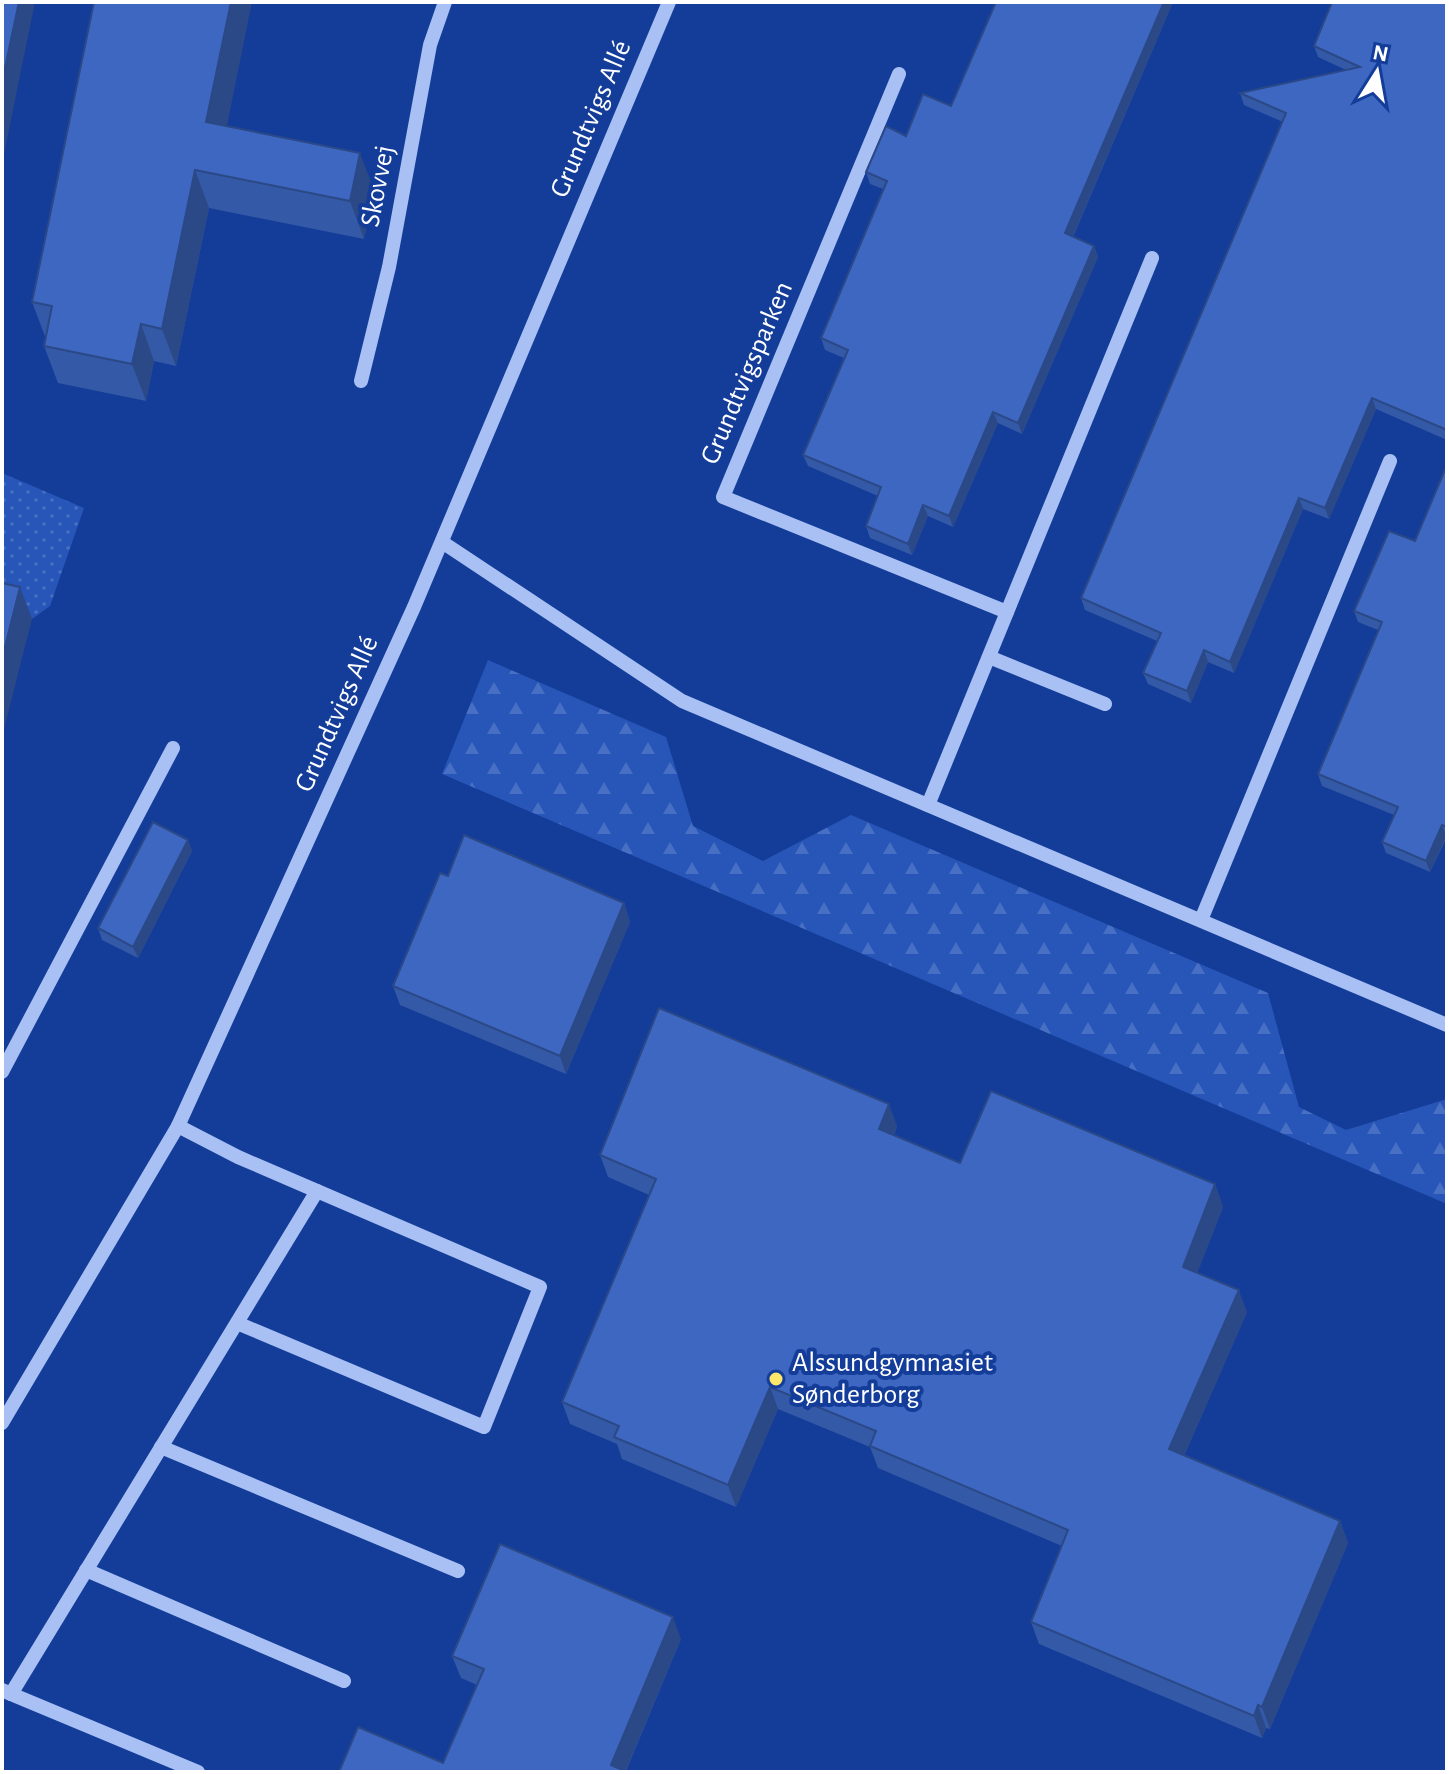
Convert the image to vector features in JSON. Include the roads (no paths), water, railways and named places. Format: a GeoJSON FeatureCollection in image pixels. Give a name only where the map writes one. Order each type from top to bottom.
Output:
{"type":"FeatureCollection","features":[{"type":"Feature","properties":{"kind":"street","name":"Skovvej"},"geometry":{"type":"LineString","coordinates":[[361,381],[389,267],[430,45],[445,2]]}},
{"type":"Feature","properties":{"kind":"street","name":"Grundtvigs Allé"},"geometry":{"type":"LineString","coordinates":[[2,1423],[178,1126],[442,542],[669,2]]}},
{"type":"Feature","properties":{"kind":"street","name":"Grundtvigsparken"},"geometry":{"type":"LineString","coordinates":[[899,74],[723,497],[1007,612]]}},
{"type":"Feature","properties":{"kind":"street"},"geometry":{"type":"LineString","coordinates":[[928,805],[1152,258]]}},
{"type":"Feature","properties":{"kind":"street"},"geometry":{"type":"LineString","coordinates":[[1201,920],[1390,461]]}},
{"type":"Feature","properties":{"kind":"street"},"geometry":{"type":"LineString","coordinates":[[442,542],[682,701],[1447,1025]]}},
{"type":"Feature","properties":{"kind":"street"},"geometry":{"type":"LineString","coordinates":[[989,657],[1105,704]]}},
{"type":"Feature","properties":{"kind":"street"},"geometry":{"type":"LineString","coordinates":[[2,1072],[173,748]]}},
{"type":"Feature","properties":{"kind":"street"},"geometry":{"type":"LineString","coordinates":[[178,1126],[238,1157],[540,1287],[484,1427],[237,1323]]}},
{"type":"Feature","properties":{"kind":"street"},"geometry":{"type":"LineString","coordinates":[[198,1772],[6,1692],[86,1570],[317,1191]]}},
{"type":"Feature","properties":{"kind":"street"},"geometry":{"type":"LineString","coordinates":[[161,1447],[458,1571]]}},
{"type":"Feature","properties":{"kind":"street"},"geometry":{"type":"LineString","coordinates":[[86,1570],[344,1681]]}},
{"type":"Feature","properties":{"kind":"place","name":"Alssundgymnasiet Sønderborg"},"geometry":{"type":"Point","coordinates":[776,1379]}}]}
